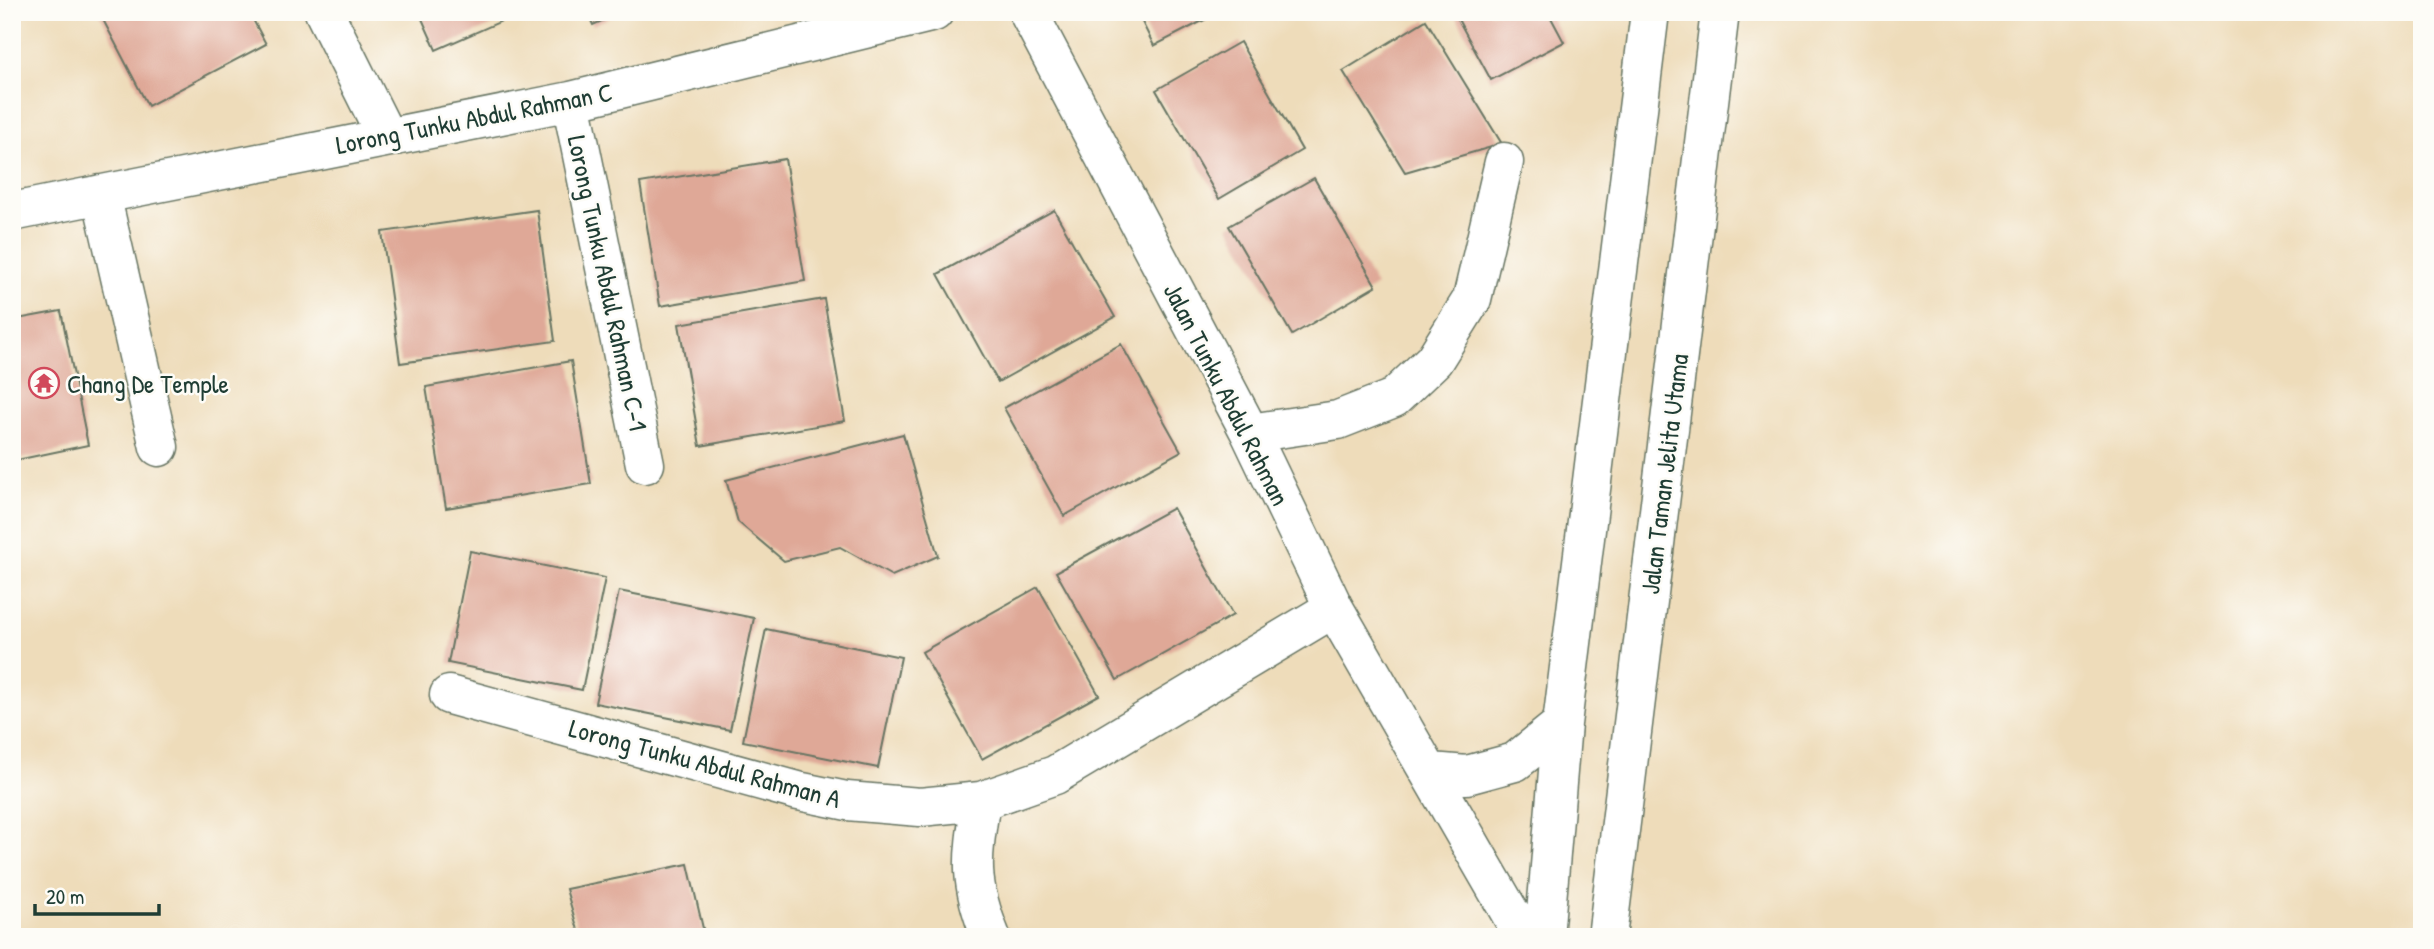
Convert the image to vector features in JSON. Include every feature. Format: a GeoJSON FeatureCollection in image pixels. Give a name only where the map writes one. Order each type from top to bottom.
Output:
{"type":"FeatureCollection","features":[{"type":"Feature","properties":{"kind":"street"},"geometry":{"type":"LineString","coordinates":[[324,12],[386,136]]}},
{"type":"Feature","properties":{"kind":"street","name":"Lorong Tunku Abdul Rahman C"},"geometry":{"type":"LineString","coordinates":[[12,212],[571,101],[934,12]]}},
{"type":"Feature","properties":{"kind":"street","name":"Jalan Tunku Abdul Rahman"},"geometry":{"type":"LineString","coordinates":[[1028,12],[1250,433],[1334,608],[1524,937]]}},
{"type":"Feature","properties":{"kind":"street"},"geometry":{"type":"LineString","coordinates":[[1544,937],[1562,724],[1650,12]]}},
{"type":"Feature","properties":{"kind":"street","name":"Jalan Taman Jelita Utama"},"geometry":{"type":"LineString","coordinates":[[1607,937],[1720,12]]}},
{"type":"Feature","properties":{"kind":"street","name":"Lorong Tunku Abdul Rahman C-1"},"geometry":{"type":"LineString","coordinates":[[571,101],[645,464]]}},
{"type":"Feature","properties":{"kind":"street"},"geometry":{"type":"LineString","coordinates":[[1250,433],[1338,421],[1395,398],[1434,360],[1472,299],[1504,162]]}},
{"type":"Feature","properties":{"kind":"street"},"geometry":{"type":"LineString","coordinates":[[102,194],[159,447]]}},
{"type":"Feature","properties":{"kind":"street","name":"Lorong Tunku Abdul Rahman A"},"geometry":{"type":"LineString","coordinates":[[449,695],[798,791],[847,801],[920,807],[981,801],[1055,775],[1334,608]]}},
{"type":"Feature","properties":{"kind":"street"},"geometry":{"type":"LineString","coordinates":[[1431,772],[1467,775],[1515,762],[1562,724]]}},
{"type":"Feature","properties":{"kind":"street"},"geometry":{"type":"LineString","coordinates":[[981,801],[972,860],[975,898],[990,937]]}},
{"type":"Feature","properties":{"kind":"street"},"geometry":{"type":"LineString","coordinates":[[1484,871],[1490,937]]}},
{"type":"Feature","properties":{"kind":"building"},"geometry":{"type":"Polygon","coordinates":[[[99,12],[249,12],[266,44],[148,106],[99,12]]]}},
{"type":"Feature","properties":{"kind":"building"},"geometry":{"type":"Polygon","coordinates":[[[419,12],[522,12],[436,50],[419,12]]]}},
{"type":"Feature","properties":{"kind":"building"},"geometry":{"type":"Polygon","coordinates":[[[587,12],[622,12],[593,25],[587,12]]]}},
{"type":"Feature","properties":{"kind":"building"},"geometry":{"type":"Polygon","coordinates":[[[1137,12],[1220,12],[1154,46],[1137,12]]]}},
{"type":"Feature","properties":{"kind":"building"},"geometry":{"type":"Polygon","coordinates":[[[1454,12],[1548,12],[1564,42],[1491,80],[1454,12]]]}},
{"type":"Feature","properties":{"kind":"building"},"geometry":{"type":"Polygon","coordinates":[[[1426,20],[1502,144],[1405,172],[1343,71],[1426,20]]]}},
{"type":"Feature","properties":{"kind":"building"},"geometry":{"type":"Polygon","coordinates":[[[1240,42],[1302,150],[1219,199],[1156,90],[1240,42]]]}},
{"type":"Feature","properties":{"kind":"building"},"geometry":{"type":"Polygon","coordinates":[[[785,159],[805,281],[660,306],[640,183],[785,159]]]}},
{"type":"Feature","properties":{"kind":"building"},"geometry":{"type":"Polygon","coordinates":[[[1314,178],[1376,286],[1292,335],[1229,226],[1314,178]]]}},
{"type":"Feature","properties":{"kind":"building"},"geometry":{"type":"Polygon","coordinates":[[[537,210],[555,341],[400,363],[382,232],[537,210]]]}},
{"type":"Feature","properties":{"kind":"building"},"geometry":{"type":"Polygon","coordinates":[[[1054,210],[1115,317],[998,382],[938,274],[1054,210]]]}},
{"type":"Feature","properties":{"kind":"building"},"geometry":{"type":"Polygon","coordinates":[[[824,299],[845,421],[700,446],[679,324],[824,299]]]}},
{"type":"Feature","properties":{"kind":"building","name":"Chang De Temple"},"geometry":{"type":"Polygon","coordinates":[[[61,311],[88,445],[12,461],[12,320],[61,311]]]}},
{"type":"Feature","properties":{"kind":"building"},"geometry":{"type":"Polygon","coordinates":[[[1121,344],[1181,451],[1064,516],[1004,408],[1121,344]]]}},
{"type":"Feature","properties":{"kind":"building"},"geometry":{"type":"Polygon","coordinates":[[[571,361],[591,484],[446,508],[426,387],[571,361]]]}},
{"type":"Feature","properties":{"kind":"building"},"geometry":{"type":"Polygon","coordinates":[[[903,434],[938,556],[892,576],[840,547],[784,561],[738,522],[726,480],[903,434]]]}},
{"type":"Feature","properties":{"kind":"building"},"geometry":{"type":"Polygon","coordinates":[[[1173,508],[1233,615],[1117,680],[1056,572],[1173,508]]]}},
{"type":"Feature","properties":{"kind":"building"},"geometry":{"type":"Polygon","coordinates":[[[470,551],[605,578],[582,690],[448,663],[470,551]]]}},
{"type":"Feature","properties":{"kind":"building"},"geometry":{"type":"Polygon","coordinates":[[[1038,587],[1099,695],[982,759],[922,652],[1038,587]]]}},
{"type":"Feature","properties":{"kind":"building"},"geometry":{"type":"Polygon","coordinates":[[[619,591],[754,618],[730,730],[595,703],[619,591]]]}},
{"type":"Feature","properties":{"kind":"building"},"geometry":{"type":"Polygon","coordinates":[[[766,629],[901,657],[878,768],[743,741],[766,629]]]}},
{"type":"Feature","properties":{"kind":"building"},"geometry":{"type":"Polygon","coordinates":[[[688,864],[705,937],[580,937],[566,889],[688,864]]]}},
{"type":"Feature","properties":{"kind":"place","name":"Chang De Temple"},"geometry":{"type":"Point","coordinates":[44,383]}}]}
